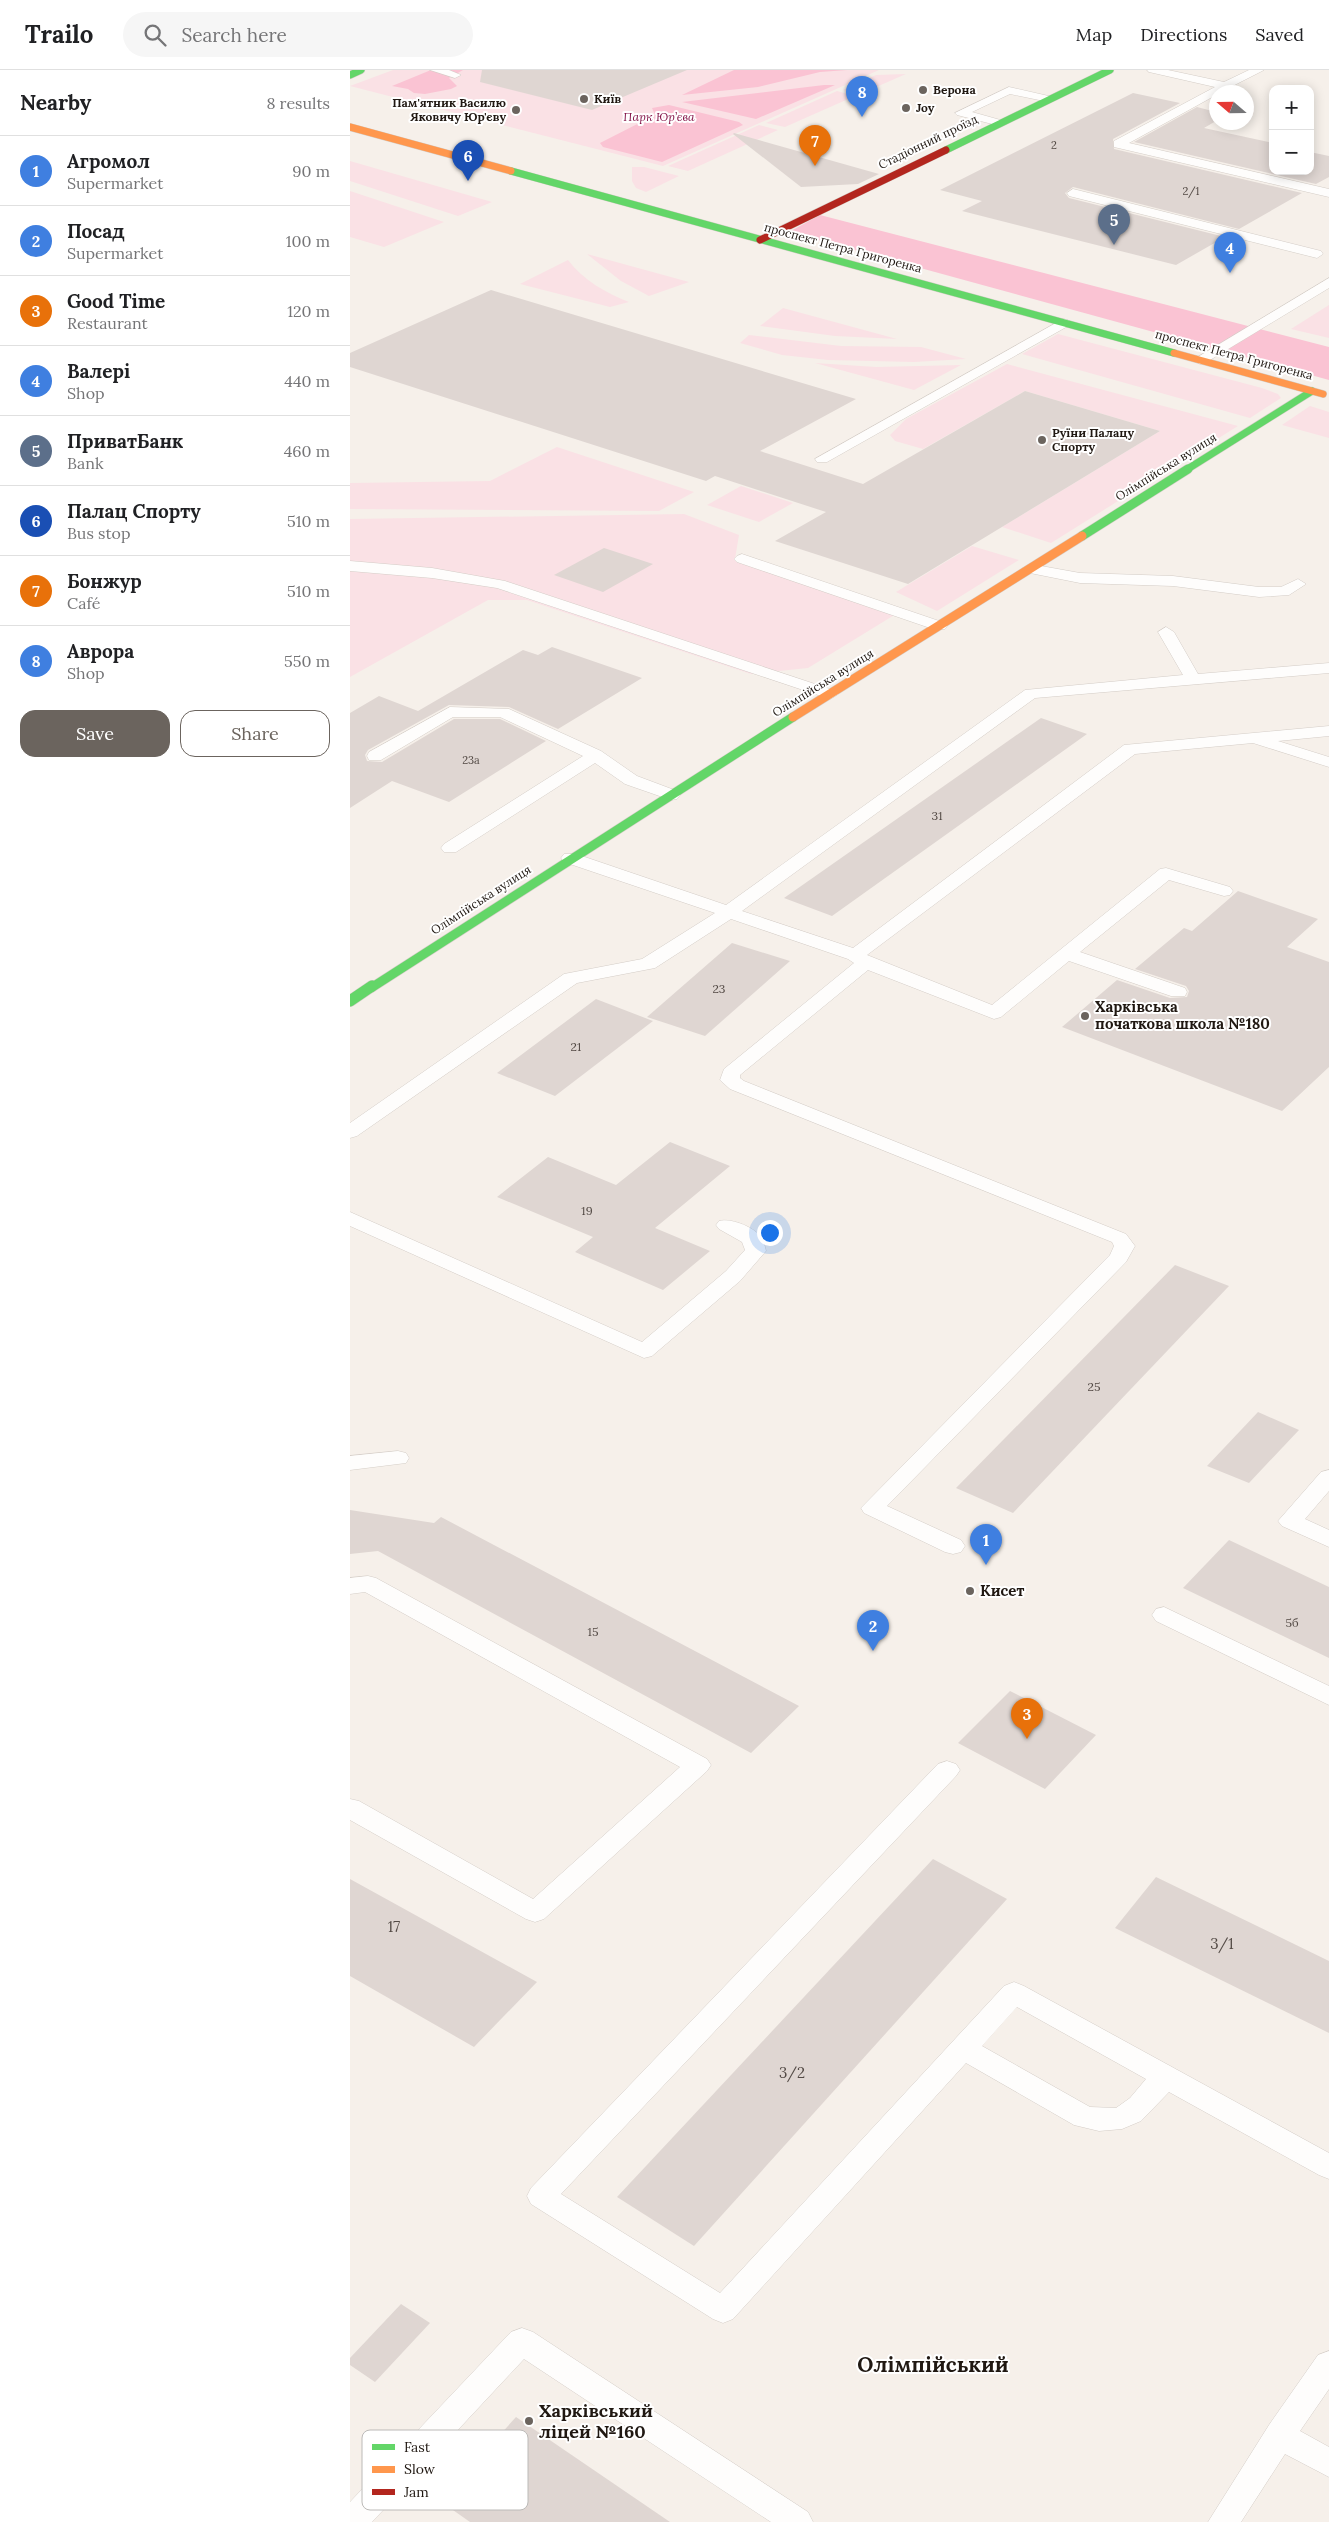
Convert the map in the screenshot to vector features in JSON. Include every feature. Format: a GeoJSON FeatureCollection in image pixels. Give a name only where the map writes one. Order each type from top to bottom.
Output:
{"type":"FeatureCollection","features":[{"type":"Feature","properties":{"kind":"street"},"geometry":{"type":"LineString","coordinates":[[350,74],[362,70]]}},
{"type":"Feature","properties":{"kind":"street","name":"Стадіонний проїзд"},"geometry":{"type":"LineString","coordinates":[[760,240],[1110,70]]}},
{"type":"Feature","properties":{"kind":"street","name":"проспект Петра Григоренка"},"geometry":{"type":"LineString","coordinates":[[350,127],[1329,396]]}},
{"type":"Feature","properties":{"kind":"street","name":"Олімпійська вулиця"},"geometry":{"type":"LineString","coordinates":[[350,1001],[570,858],[1312,391]]}},
{"type":"Feature","properties":{"kind":"lane"},"geometry":{"type":"LineString","coordinates":[[436,70],[455,75]]}},
{"type":"Feature","properties":{"kind":"lane"},"geometry":{"type":"LineString","coordinates":[[1153,70],[1220,85]]}},
{"type":"Feature","properties":{"kind":"lane"},"geometry":{"type":"LineString","coordinates":[[1227,85],[1258,70]]}},
{"type":"Feature","properties":{"kind":"lane"},"geometry":{"type":"LineString","coordinates":[[1000,123],[961,113],[1009,90],[1049,99]]}},
{"type":"Feature","properties":{"kind":"lane"},"geometry":{"type":"LineString","coordinates":[[1209,95],[1118,144],[1329,193]]}},
{"type":"Feature","properties":{"kind":"lane"},"geometry":{"type":"LineString","coordinates":[[1073,193],[1317,254],[1324,266]]}},
{"type":"Feature","properties":{"kind":"lane"},"geometry":{"type":"LineString","coordinates":[[1317,254],[1329,246]]}},
{"type":"Feature","properties":{"kind":"lane"},"geometry":{"type":"LineString","coordinates":[[1200,360],[1329,282]]}},
{"type":"Feature","properties":{"kind":"lane"},"geometry":{"type":"LineString","coordinates":[[822,459],[1063,323]]}},
{"type":"Feature","properties":{"kind":"lane"},"geometry":{"type":"LineString","coordinates":[[742,559],[938,626]]}},
{"type":"Feature","properties":{"kind":"lane"},"geometry":{"type":"LineString","coordinates":[[350,566],[440,574],[500,584],[830,694]]}},
{"type":"Feature","properties":{"kind":"lane"},"geometry":{"type":"LineString","coordinates":[[1030,569],[1080,578],[1174,581],[1259,592],[1284,592],[1298,584]]}},
{"type":"Feature","properties":{"kind":"lane"},"geometry":{"type":"LineString","coordinates":[[1166,632],[1193,679]]}},
{"type":"Feature","properties":{"kind":"lane"},"geometry":{"type":"LineString","coordinates":[[350,1132],[571,978],[648,964],[729,913],[1032,692],[1329,668]]}},
{"type":"Feature","properties":{"kind":"lane"},"geometry":{"type":"LineString","coordinates":[[375,756],[450,712],[503,712],[595,755],[631,780],[671,795]]}},
{"type":"Feature","properties":{"kind":"lane"},"geometry":{"type":"LineString","coordinates":[[953,1546],[872,1508],[1119,1258],[1124,1246],[1119,1238],[737,1085],[730,1080],[731,1073],[860,959],[1130,749],[1329,731]]}},
{"type":"Feature","properties":{"kind":"lane"},"geometry":{"type":"LineString","coordinates":[[1249,737],[1329,762]]}},
{"type":"Feature","properties":{"kind":"lane"},"geometry":{"type":"LineString","coordinates":[[450,848],[595,755]]}},
{"type":"Feature","properties":{"kind":"lane"},"geometry":{"type":"LineString","coordinates":[[570,858],[860,959],[994,1013],[1166,873],[1224,891]]}},
{"type":"Feature","properties":{"kind":"lane"},"geometry":{"type":"LineString","coordinates":[[1067,954],[1178,992]]}},
{"type":"Feature","properties":{"kind":"lane"},"geometry":{"type":"LineString","coordinates":[[350,1218],[644,1351],[733,1276],[756,1251],[751,1238],[726,1225]]}},
{"type":"Feature","properties":{"kind":"lane"},"geometry":{"type":"LineString","coordinates":[[350,1463],[398,1458]]}},
{"type":"Feature","properties":{"kind":"lane"},"geometry":{"type":"LineString","coordinates":[[1329,1477],[1290,1521],[1329,1539]]}},
{"type":"Feature","properties":{"kind":"lane"},"geometry":{"type":"LineString","coordinates":[[350,1586],[368,1584],[698,1766],[535,1912],[350,1808]]}},
{"type":"Feature","properties":{"kind":"lane"},"geometry":{"type":"LineString","coordinates":[[1164,1615],[1329,1696]]}},
{"type":"Feature","properties":{"kind":"lane"},"geometry":{"type":"LineString","coordinates":[[947,1770],[541,2196],[723,2310],[1014,1993],[1329,2167]]}},
{"type":"Feature","properties":{"kind":"lane"},"geometry":{"type":"LineString","coordinates":[[963,2048],[1084,2117],[1102,2122],[1120,2120],[1134,2112],[1165,2077]]}},
{"type":"Feature","properties":{"kind":"lane"},"geometry":{"type":"LineString","coordinates":[[439,2430],[522,2342],[798,2522]]}},
{"type":"Feature","properties":{"kind":"lane"},"geometry":{"type":"LineString","coordinates":[[1224,2522],[1280,2435],[1329,2364]]}},
{"type":"Feature","properties":{"kind":"lane"},"geometry":{"type":"LineString","coordinates":[[1280,2435],[1329,2463]]}},
{"type":"Feature","properties":{"kind":"lane"},"geometry":{"type":"LineString","coordinates":[[352,2522],[363,2510]]}},
{"type":"Feature","properties":{"kind":"green space","name":"Парк Юр’єва"},"geometry":{"type":"Polygon","coordinates":[[[393,70],[879,70],[663,166],[350,86],[393,70]]]}},
{"type":"Feature","properties":{"kind":"green space"},"geometry":{"type":"Polygon","coordinates":[[[431,70],[463,70],[449,78],[457,86],[451,89],[425,94],[414,93],[408,89],[392,86],[431,70]]]}},
{"type":"Feature","properties":{"kind":"green space"},"geometry":{"type":"Polygon","coordinates":[[[734,70],[847,70],[820,72],[758,87],[682,95],[734,70]]]}},
{"type":"Feature","properties":{"kind":"green space"},"geometry":{"type":"Polygon","coordinates":[[[906,74],[860,94],[843,90],[876,75],[906,74]]]}},
{"type":"Feature","properties":{"kind":"green space"},"geometry":{"type":"Polygon","coordinates":[[[835,85],[756,119],[682,102],[835,85]]]}},
{"type":"Feature","properties":{"kind":"green space"},"geometry":{"type":"Polygon","coordinates":[[[837,91],[855,96],[785,127],[766,123],[837,91]]]}},
{"type":"Feature","properties":{"kind":"green space"},"geometry":{"type":"Polygon","coordinates":[[[669,105],[739,122],[743,125],[662,162],[603,147],[600,143],[655,115],[652,108],[669,105]]]}},
{"type":"Feature","properties":{"kind":"green space"},"geometry":{"type":"Polygon","coordinates":[[[759,125],[778,130],[688,171],[668,166],[759,125]]]}},
{"type":"Feature","properties":{"kind":"green space"},"geometry":{"type":"Polygon","coordinates":[[[350,161],[492,202],[458,216],[350,181],[350,161]]]}},
{"type":"Feature","properties":{"kind":"green space"},"geometry":{"type":"Polygon","coordinates":[[[632,167],[644,167],[679,176],[646,192],[636,188],[632,181],[632,167]]]}},
{"type":"Feature","properties":{"kind":"green space"},"geometry":{"type":"Polygon","coordinates":[[[350,191],[444,222],[384,247],[350,237],[350,191]]]}},
{"type":"Feature","properties":{"kind":"green space"},"geometry":{"type":"Polygon","coordinates":[[[820,215],[1329,347],[1329,380],[789,232],[820,215]]]}},
{"type":"Feature","properties":{"kind":"green space"},"geometry":{"type":"Polygon","coordinates":[[[587,254],[689,282],[649,296],[621,281],[587,254]]]}},
{"type":"Feature","properties":{"kind":"green space"},"geometry":{"type":"Polygon","coordinates":[[[568,260],[581,274],[596,285],[629,302],[610,307],[520,284],[568,260]]]}},
{"type":"Feature","properties":{"kind":"green space"},"geometry":{"type":"Polygon","coordinates":[[[1329,305],[1329,338],[1291,329],[1329,305]]]}},
{"type":"Feature","properties":{"kind":"green space"},"geometry":{"type":"Polygon","coordinates":[[[783,308],[897,339],[835,336],[760,326],[783,308]]]}},
{"type":"Feature","properties":{"kind":"green space"},"geometry":{"type":"Polygon","coordinates":[[[1058,334],[1262,388],[1278,394],[1281,398],[1250,418],[1022,354],[1058,334]]]}},
{"type":"Feature","properties":{"kind":"green space"},"geometry":{"type":"Polygon","coordinates":[[[749,335],[841,346],[921,347],[966,359],[914,362],[828,360],[782,355],[740,343],[749,335]]]}},
{"type":"Feature","properties":{"kind":"green space"},"geometry":{"type":"Polygon","coordinates":[[[815,363],[876,367],[961,365],[914,390],[815,363]]]}},
{"type":"Feature","properties":{"kind":"green space"},"geometry":{"type":"Polygon","coordinates":[[[1007,364],[1238,426],[1051,543],[1002,527],[1160,431],[1025,391],[923,449],[895,441],[890,435],[906,419],[1007,364]]]}},
{"type":"Feature","properties":{"kind":"green space"},"geometry":{"type":"Polygon","coordinates":[[[1310,406],[1329,412],[1329,438],[1282,425],[1310,406]]]}},
{"type":"Feature","properties":{"kind":"green space"},"geometry":{"type":"Polygon","coordinates":[[[557,447],[694,492],[659,511],[350,509],[350,483],[490,481],[557,447]]]}},
{"type":"Feature","properties":{"kind":"green space"},"geometry":{"type":"Polygon","coordinates":[[[741,486],[793,503],[759,522],[707,505],[741,486]]]}},
{"type":"Feature","properties":{"kind":"green space"},"geometry":{"type":"Polygon","coordinates":[[[684,514],[739,535],[735,559],[896,614],[808,668],[751,674],[527,600],[488,600],[350,677],[350,519],[684,514]]]}},
{"type":"Feature","properties":{"kind":"green space"},"geometry":{"type":"Polygon","coordinates":[[[972,546],[1019,560],[937,611],[896,592],[972,546]]]}},
{"type":"Feature","properties":{"kind":"building","name":"Київ"},"geometry":{"type":"Polygon","coordinates":[[[482,70],[687,70],[592,110],[480,82],[482,70]]]}},
{"type":"Feature","properties":{"kind":"building"},"geometry":{"type":"Polygon","coordinates":[[[1133,93],[1180,103],[1113,139],[1114,149],[1302,193],[1239,229],[1073,187],[1065,193],[1069,198],[1225,237],[1176,265],[962,211],[982,201],[940,190],[1133,93]]]}},
{"type":"Feature","properties":{"kind":"building"},"geometry":{"type":"Polygon","coordinates":[[[1197,107],[1209,110],[1209,125],[1204,128],[1269,142],[1269,173],[1134,142],[1197,107]]]}},
{"type":"Feature","properties":{"kind":"building"},"geometry":{"type":"Polygon","coordinates":[[[734,133],[879,174],[858,184],[801,187],[734,133]]]}},
{"type":"Feature","properties":{"kind":"building"},"geometry":{"type":"Polygon","coordinates":[[[1314,153],[1329,156],[1329,177],[1316,184],[1277,175],[1314,175],[1314,153]]]}},
{"type":"Feature","properties":{"kind":"building","name":"Руїни Палацу Спорту"},"geometry":{"type":"Polygon","coordinates":[[[491,290],[856,399],[760,451],[863,484],[1025,391],[1160,431],[908,584],[775,541],[826,512],[715,476],[706,481],[350,367],[350,353],[491,290]]]}},
{"type":"Feature","properties":{"kind":"building"},"geometry":{"type":"Polygon","coordinates":[[[604,548],[653,564],[603,592],[554,575],[604,548]]]}},
{"type":"Feature","properties":{"kind":"building"},"geometry":{"type":"Polygon","coordinates":[[[552,647],[642,678],[558,729],[509,707],[449,705],[368,750],[365,755],[367,761],[382,762],[454,719],[500,719],[546,741],[449,802],[392,781],[350,808],[350,713],[379,696],[418,711],[523,650],[538,655],[552,647]]]}},
{"type":"Feature","properties":{"kind":"building"},"geometry":{"type":"Polygon","coordinates":[[[1041,718],[1087,734],[832,916],[784,898],[1041,718]]]}},
{"type":"Feature","properties":{"kind":"building"},"geometry":{"type":"Polygon","coordinates":[[[1238,891],[1318,919],[1287,947],[1329,962],[1329,1067],[1282,1111],[1062,1027],[1117,980],[1170,998],[1187,997],[1189,991],[1186,986],[1135,969],[1184,928],[1192,931],[1238,891]]]}},
{"type":"Feature","properties":{"kind":"building"},"geometry":{"type":"Polygon","coordinates":[[[732,943],[790,961],[705,1036],[647,1017],[732,943]]]}},
{"type":"Feature","properties":{"kind":"building"},"geometry":{"type":"Polygon","coordinates":[[[596,999],[653,1021],[555,1096],[497,1073],[596,999]]]}},
{"type":"Feature","properties":{"kind":"building"},"geometry":{"type":"Polygon","coordinates":[[[670,1142],[730,1166],[655,1228],[710,1251],[663,1290],[575,1252],[593,1237],[497,1197],[548,1157],[616,1185],[670,1142]]]}},
{"type":"Feature","properties":{"kind":"building"},"geometry":{"type":"Polygon","coordinates":[[[1175,1265],[1229,1286],[1013,1513],[956,1488],[1175,1265]]]}},
{"type":"Feature","properties":{"kind":"building"},"geometry":{"type":"Polygon","coordinates":[[[1258,1412],[1299,1430],[1249,1483],[1207,1466],[1258,1412]]]}},
{"type":"Feature","properties":{"kind":"building"},"geometry":{"type":"Polygon","coordinates":[[[350,1510],[434,1523],[441,1517],[799,1706],[751,1753],[378,1551],[350,1554],[350,1510]]]}},
{"type":"Feature","properties":{"kind":"building"},"geometry":{"type":"Polygon","coordinates":[[[1229,1540],[1329,1587],[1329,1658],[1183,1588],[1229,1540]]]}},
{"type":"Feature","properties":{"kind":"building"},"geometry":{"type":"Polygon","coordinates":[[[1010,1691],[1096,1735],[1045,1789],[958,1743],[1010,1691]]]}},
{"type":"Feature","properties":{"kind":"building"},"geometry":{"type":"Polygon","coordinates":[[[933,1859],[1007,1899],[694,2246],[617,2197],[933,1859]]]}},
{"type":"Feature","properties":{"kind":"building"},"geometry":{"type":"Polygon","coordinates":[[[1156,1877],[1329,1961],[1329,2033],[1115,1928],[1156,1877]]]}},
{"type":"Feature","properties":{"kind":"building"},"geometry":{"type":"Polygon","coordinates":[[[350,1879],[537,1982],[474,2047],[350,1976],[350,1879]]]}},
{"type":"Feature","properties":{"kind":"building"},"geometry":{"type":"Polygon","coordinates":[[[401,2304],[430,2323],[375,2382],[350,2365],[350,2358],[401,2304]]]}},
{"type":"Feature","properties":{"kind":"building"},"geometry":{"type":"Polygon","coordinates":[[[516,2417],[670,2522],[470,2522],[453,2510],[528,2510],[528,2430],[504,2430],[516,2417]]]}},
{"type":"Feature","properties":{"kind":"traffic: fast"},"geometry":{"type":"LineString","coordinates":[[350,75],[361,70]]}},
{"type":"Feature","properties":{"kind":"traffic: fast"},"geometry":{"type":"LineString","coordinates":[[946,150],[1110,70]]}},
{"type":"Feature","properties":{"kind":"traffic: fast"},"geometry":{"type":"LineString","coordinates":[[511,171],[1174,353]]}},
{"type":"Feature","properties":{"kind":"traffic: fast"},"geometry":{"type":"LineString","coordinates":[[1082,536],[1312,391]]}},
{"type":"Feature","properties":{"kind":"traffic: fast"},"geometry":{"type":"LineString","coordinates":[[350,1001],[570,858],[793,717]]}},
{"type":"Feature","properties":{"kind":"traffic: slow"},"geometry":{"type":"LineString","coordinates":[[350,127],[511,171]]}},
{"type":"Feature","properties":{"kind":"traffic: slow"},"geometry":{"type":"LineString","coordinates":[[1174,353],[1323,394]]}},
{"type":"Feature","properties":{"kind":"traffic: slow"},"geometry":{"type":"LineString","coordinates":[[793,717],[1082,536]]}},
{"type":"Feature","properties":{"kind":"traffic: jam"},"geometry":{"type":"LineString","coordinates":[[760,240],[946,150]]}},
{"type":"Feature","properties":{"kind":"place","name":"Верона"},"geometry":{"type":"Point","coordinates":[923,90]}},
{"type":"Feature","properties":{"kind":"place","name":"Київ"},"geometry":{"type":"Point","coordinates":[584,99]}},
{"type":"Feature","properties":{"kind":"place","name":"Joy"},"geometry":{"type":"Point","coordinates":[906,108]}},
{"type":"Feature","properties":{"kind":"place","name":"Пам'ятник Василю Яковичу Юр'єву"},"geometry":{"type":"Point","coordinates":[516,110]}},
{"type":"Feature","properties":{"kind":"place","name":"Аврора"},"geometry":{"type":"Point","coordinates":[862,117]}},
{"type":"Feature","properties":{"kind":"place","name":"Бонжур"},"geometry":{"type":"Point","coordinates":[815,166]}},
{"type":"Feature","properties":{"kind":"place","name":"Палац Спорту"},"geometry":{"type":"Point","coordinates":[468,181]}},
{"type":"Feature","properties":{"kind":"place","name":"ПриватБанк"},"geometry":{"type":"Point","coordinates":[1114,245]}},
{"type":"Feature","properties":{"kind":"place","name":"Валері"},"geometry":{"type":"Point","coordinates":[1230,273]}},
{"type":"Feature","properties":{"kind":"place","name":"Руїни Палацу Спорту"},"geometry":{"type":"Point","coordinates":[1042,440]}},
{"type":"Feature","properties":{"kind":"place","name":"Харківська початкова школа №180"},"geometry":{"type":"Point","coordinates":[1085,1016]}},
{"type":"Feature","properties":{"kind":"place","name":"Агромол"},"geometry":{"type":"Point","coordinates":[986,1565]}},
{"type":"Feature","properties":{"kind":"place","name":"Кисет"},"geometry":{"type":"Point","coordinates":[970,1591]}},
{"type":"Feature","properties":{"kind":"place","name":"Посад"},"geometry":{"type":"Point","coordinates":[873,1651]}},
{"type":"Feature","properties":{"kind":"place","name":"Good Time"},"geometry":{"type":"Point","coordinates":[1027,1739]}},
{"type":"Feature","properties":{"kind":"place","name":"Харківський ліцей №160"},"geometry":{"type":"Point","coordinates":[529,2421]}},
{"type":"Feature","properties":{"kind":"district","name":"Олімпійський"},"geometry":{"type":"Point","coordinates":[933,2365]}}]}
